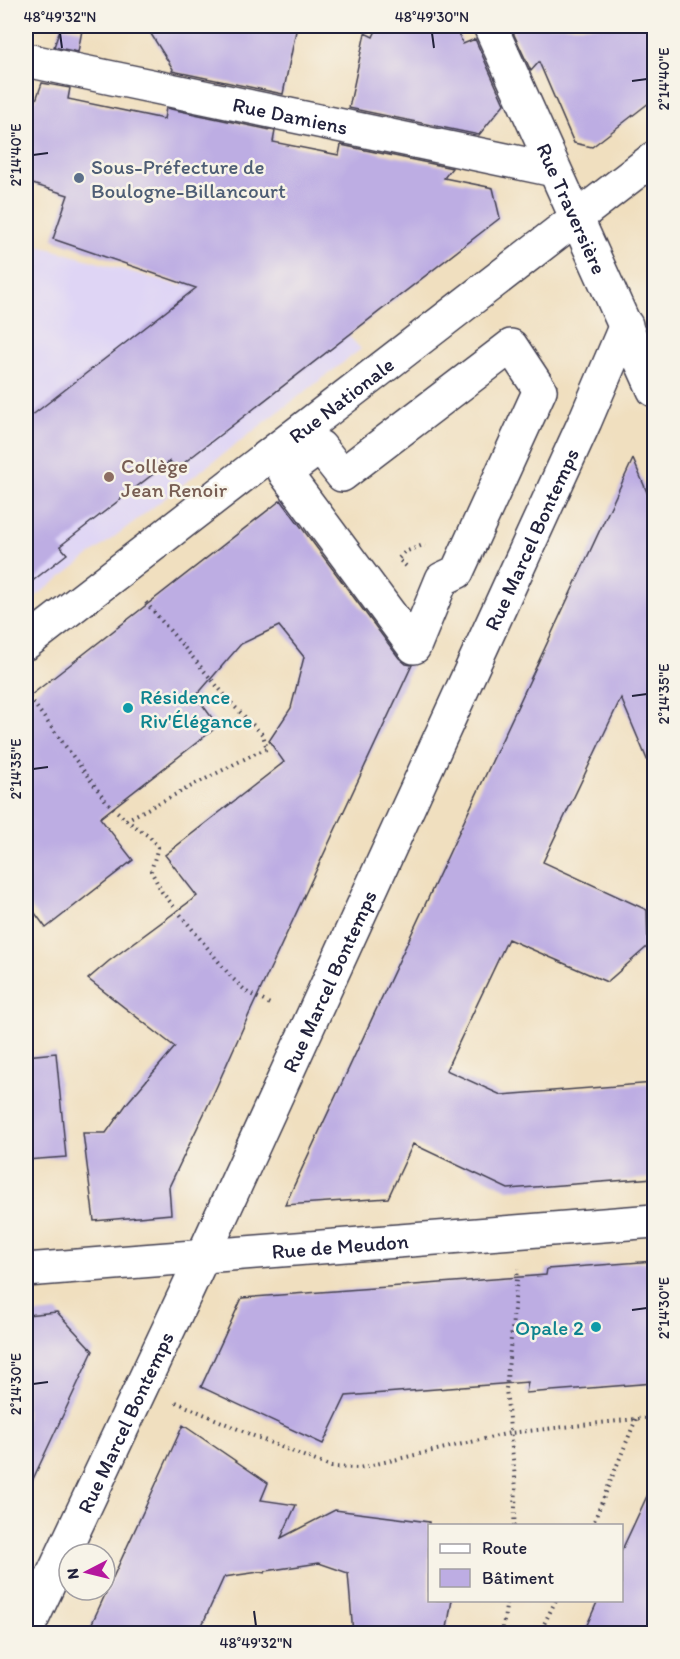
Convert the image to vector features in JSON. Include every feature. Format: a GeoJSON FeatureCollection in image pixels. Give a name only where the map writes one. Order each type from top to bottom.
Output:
{"type":"FeatureCollection","features":[{"type":"Feature","properties":{"kind":"street","name":"Rue Traversière"},"geometry":{"type":"LineString","coordinates":[[490,26],[654,390]]}},
{"type":"Feature","properties":{"kind":"street","name":"Rue Damiens"},"geometry":{"type":"LineString","coordinates":[[26,60],[554,170]]}},
{"type":"Feature","properties":{"kind":"street","name":"Rue Nationale"},"geometry":{"type":"LineString","coordinates":[[26,643],[654,158]]}},
{"type":"Feature","properties":{"kind":"street","name":"Rue Marcel Bontemps"},"geometry":{"type":"LineString","coordinates":[[26,1632],[203,1256],[585,421],[626,325]]}},
{"type":"Feature","properties":{"kind":"street"},"geometry":{"type":"LineString","coordinates":[[511,346],[540,390],[457,572],[442,579],[414,648],[285,473],[320,447],[342,475],[511,346]]}},
{"type":"Feature","properties":{"kind":"street","name":"Rue de Meudon"},"geometry":{"type":"LineString","coordinates":[[26,1270],[654,1221]]}},
{"type":"Feature","properties":{"kind":"path"},"geometry":{"type":"LineString","coordinates":[[126,820],[267,749],[263,735],[234,706],[141,596]]}},
{"type":"Feature","properties":{"kind":"path"},"geometry":{"type":"LineString","coordinates":[[26,693],[106,801],[126,820],[150,837],[158,847],[150,871],[162,892],[232,978],[248,993],[272,1005]]}},
{"type":"Feature","properties":{"kind":"path"},"geometry":{"type":"LineString","coordinates":[[514,1524],[516,1488],[506,1389],[518,1268]]}},
{"type":"Feature","properties":{"kind":"path"},"geometry":{"type":"LineString","coordinates":[[170,1399],[254,1437],[331,1467],[358,1468],[510,1433],[654,1417]]}},
{"type":"Feature","properties":{"kind":"path"},"geometry":{"type":"LineString","coordinates":[[593,1524],[636,1419]]}},
{"type":"Feature","properties":{"kind":"path"},"geometry":{"type":"LineString","coordinates":[[502,1634],[507,1602]]}},
{"type":"Feature","properties":{"kind":"path"},"geometry":{"type":"LineString","coordinates":[[539,1634],[555,1602]]}},
{"type":"Feature","properties":{"kind":"shaded area","name":"Collège Jean Renoir"},"geometry":{"type":"Polygon","coordinates":[[[26,242],[181,286],[260,242],[361,349],[26,604],[26,242]]]}},
{"type":"Feature","properties":{"kind":"building"},"geometry":{"type":"Polygon","coordinates":[[[61,26],[82,30],[78,52],[54,47],[61,26]]]}},
{"type":"Feature","properties":{"kind":"building"},"geometry":{"type":"Polygon","coordinates":[[[146,26],[297,26],[283,94],[172,71],[173,69],[146,26]]]}},
{"type":"Feature","properties":{"kind":"building"},"geometry":{"type":"Polygon","coordinates":[[[378,26],[455,26],[463,44],[475,39],[504,104],[479,135],[349,108],[365,33],[373,37],[378,26]]]}},
{"type":"Feature","properties":{"kind":"building"},"geometry":{"type":"Polygon","coordinates":[[[510,26],[654,26],[654,99],[592,147],[574,143],[539,62],[531,71],[510,26]]]}},
{"type":"Feature","properties":{"kind":"building"},"geometry":{"type":"Polygon","coordinates":[[[42,83],[70,88],[68,99],[164,119],[166,108],[275,131],[273,142],[339,155],[341,145],[452,168],[444,178],[493,188],[500,218],[176,469],[170,461],[60,546],[67,554],[26,586],[26,420],[196,288],[53,239],[68,195],[26,182],[26,98],[36,100],[42,83]]]}},
{"type":"Feature","properties":{"kind":"building"},"geometry":{"type":"Polygon","coordinates":[[[633,459],[654,509],[654,776],[621,698],[543,862],[647,910],[648,946],[607,982],[508,939],[446,1070],[501,1095],[654,1083],[654,1178],[508,1189],[413,1144],[388,1198],[285,1205],[633,459]]]}},
{"type":"Feature","properties":{"kind":"building"},"geometry":{"type":"Polygon","coordinates":[[[281,500],[399,658],[406,664],[412,665],[169,1187],[171,1214],[94,1221],[83,1133],[106,1133],[128,1102],[175,1047],[88,979],[197,896],[165,855],[284,762],[269,741],[291,708],[304,657],[279,626],[241,644],[196,696],[218,726],[100,818],[133,860],[46,928],[26,901],[26,699],[281,500]]]}},
{"type":"Feature","properties":{"kind":"building"},"geometry":{"type":"Polygon","coordinates":[[[56,1053],[66,1157],[26,1160],[26,1056],[56,1053]]]}},
{"type":"Feature","properties":{"kind":"building"},"geometry":{"type":"Polygon","coordinates":[[[654,1261],[654,1383],[526,1393],[528,1382],[346,1396],[323,1444],[201,1387],[242,1298],[546,1275],[547,1269],[654,1261]]]}},
{"type":"Feature","properties":{"kind":"building"},"geometry":{"type":"Polygon","coordinates":[[[57,1312],[93,1351],[26,1494],[26,1315],[57,1312]]]}},
{"type":"Feature","properties":{"kind":"building"},"geometry":{"type":"Polygon","coordinates":[[[183,1425],[268,1483],[261,1500],[296,1505],[281,1538],[335,1510],[429,1522],[428,1602],[452,1602],[446,1634],[353,1634],[348,1573],[319,1563],[265,1573],[224,1577],[198,1634],[87,1634],[102,1602],[117,1602],[117,1569],[183,1425]]]}},
{"type":"Feature","properties":{"kind":"building"},"geometry":{"type":"Polygon","coordinates":[[[654,1481],[654,1634],[583,1634],[597,1602],[623,1602],[623,1548],[654,1481]]]}},
{"type":"Feature","properties":{"kind":"place","name":"Sous-Préfecture de Boulogne-Billancourt"},"geometry":{"type":"Point","coordinates":[79,178]}},
{"type":"Feature","properties":{"kind":"place","name":"Collège Jean Renoir"},"geometry":{"type":"Point","coordinates":[109,477]}},
{"type":"Feature","properties":{"kind":"place","name":"Résidence Riv'Élégance"},"geometry":{"type":"Point","coordinates":[128,708]}},
{"type":"Feature","properties":{"kind":"place","name":"Opale 2"},"geometry":{"type":"Point","coordinates":[596,1327]}}]}
